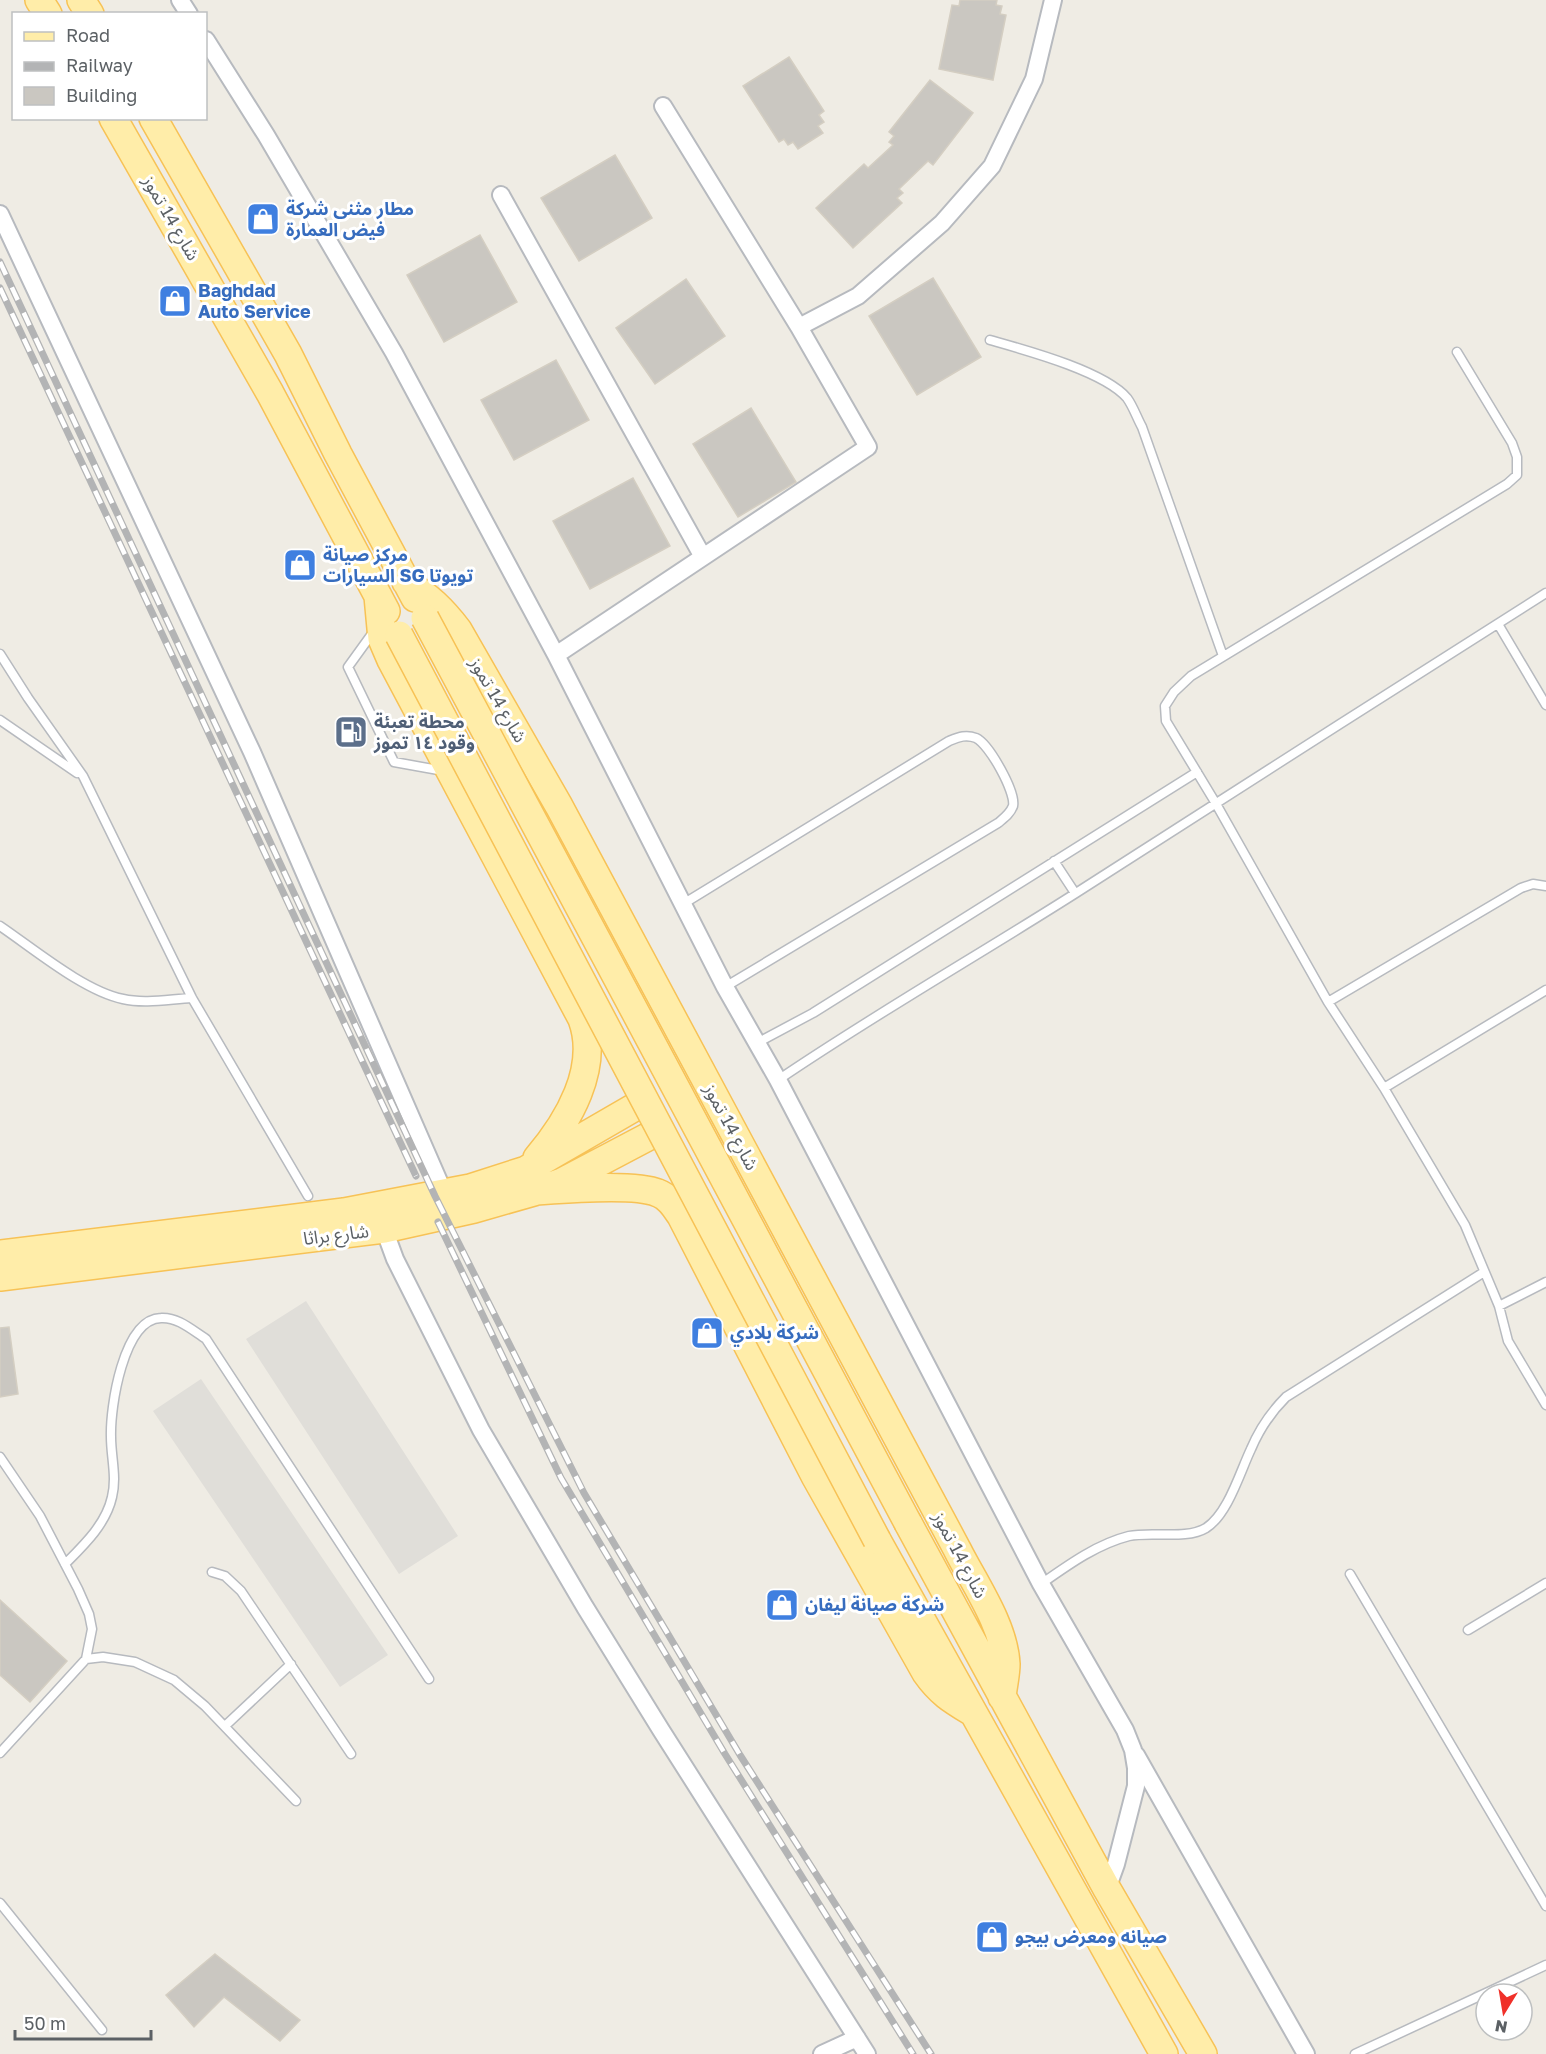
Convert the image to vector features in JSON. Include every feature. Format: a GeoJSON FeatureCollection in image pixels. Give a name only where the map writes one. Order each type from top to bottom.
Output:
{"type":"FeatureCollection","features":[{"type":"Feature","properties":{"kind":"main road","name":"شارع 14 تموز"},"geometry":{"type":"LineString","coordinates":[[114,120],[270,393],[378,596],[389,629]]}},
{"type":"Feature","properties":{"kind":"main road","name":"شارع 14 تموز"},"geometry":{"type":"LineString","coordinates":[[154,120],[288,354],[425,618],[1002,1697],[1107,1889],[1203,2054]]}},
{"type":"Feature","properties":{"kind":"main road","name":"شارع 14 تموز"},"geometry":{"type":"LineString","coordinates":[[406,582],[429,597],[444,611],[458,630],[559,806],[706,1106],[998,1629],[1004,1645],[1006,1666],[1002,1697]]}},
{"type":"Feature","properties":{"kind":"main road"},"geometry":{"type":"LineString","coordinates":[[972,1712],[952,1701],[938,1689],[926,1673],[815,1476],[681,1216],[671,1202],[658,1192],[634,1189],[576,1189],[532,1181],[551,1142],[567,1118],[580,1085],[586,1056],[586,1030],[391,660],[382,639],[389,629],[877,1540],[1164,2054]]}},
{"type":"Feature","properties":{"kind":"main road","name":"شارع براثا"},"geometry":{"type":"LineString","coordinates":[[0,1277],[384,1229],[474,1209],[532,1181],[640,1104]]}},
{"type":"Feature","properties":{"kind":"main road","name":"شارع براثا"},"geometry":{"type":"LineString","coordinates":[[0,1254],[344,1212],[470,1188],[532,1181],[562,1182],[655,1133]]}},
{"type":"Feature","properties":{"kind":"street"},"geometry":{"type":"LineString","coordinates":[[799,327],[858,296],[942,222],[992,166],[1034,79],[1053,0]]}},
{"type":"Feature","properties":{"kind":"street"},"geometry":{"type":"LineString","coordinates":[[207,42],[266,135],[394,353],[556,655],[725,987],[778,1080],[1041,1584],[1306,2054]]}},
{"type":"Feature","properties":{"kind":"street"},"geometry":{"type":"LineString","coordinates":[[556,655],[868,447],[799,327],[663,106]]}},
{"type":"Feature","properties":{"kind":"street"},"geometry":{"type":"LineString","coordinates":[[501,195],[703,557]]}},
{"type":"Feature","properties":{"kind":"street"},"geometry":{"type":"LineString","coordinates":[[0,214],[252,752],[444,1193]]}},
{"type":"Feature","properties":{"kind":"street"},"geometry":{"type":"LineString","coordinates":[[384,1229],[395,1259],[487,1440],[585,1607],[661,1730],[867,2054]]}},
{"type":"Feature","properties":{"kind":"street"},"geometry":{"type":"LineString","coordinates":[[1107,1889],[1116,1864],[1136,1786],[1133,1750]]}},
{"type":"Feature","properties":{"kind":"street"},"geometry":{"type":"LineString","coordinates":[[822,2054],[857,2038]]}},
{"type":"Feature","properties":{"kind":"lane"},"geometry":{"type":"LineString","coordinates":[[990,339],[1086,372],[1107,383],[1127,398],[1142,427],[1223,656]]}},
{"type":"Feature","properties":{"kind":"lane"},"geometry":{"type":"LineString","coordinates":[[1457,352],[1512,443],[1517,458],[1517,475],[1506,484],[1191,676],[1174,692],[1165,706],[1166,721],[1215,802],[1328,1002],[1384,1088],[1465,1225],[1499,1306],[1508,1341],[1546,1405]]}},
{"type":"Feature","properties":{"kind":"lane"},"geometry":{"type":"LineString","coordinates":[[778,1080],[832,1043],[1075,893],[1546,593]]}},
{"type":"Feature","properties":{"kind":"lane"},"geometry":{"type":"LineString","coordinates":[[1498,624],[1546,705]]}},
{"type":"Feature","properties":{"kind":"lane"},"geometry":{"type":"LineString","coordinates":[[389,629],[348,667],[394,762],[451,772]]}},
{"type":"Feature","properties":{"kind":"lane"},"geometry":{"type":"LineString","coordinates":[[0,654],[83,776],[192,998],[308,1196]]}},
{"type":"Feature","properties":{"kind":"lane"},"geometry":{"type":"LineString","coordinates":[[0,720],[83,776]]}},
{"type":"Feature","properties":{"kind":"lane"},"geometry":{"type":"LineString","coordinates":[[683,904],[949,741],[963,735],[977,738],[988,748],[1012,793],[1014,804],[1009,814],[998,823],[725,987]]}},
{"type":"Feature","properties":{"kind":"lane"},"geometry":{"type":"LineString","coordinates":[[757,1043],[813,1013],[1197,772]]}},
{"type":"Feature","properties":{"kind":"lane"},"geometry":{"type":"LineString","coordinates":[[1054,861],[1075,893]]}},
{"type":"Feature","properties":{"kind":"lane"},"geometry":{"type":"LineString","coordinates":[[1328,1002],[1521,888],[1533,885],[1546,886]]}},
{"type":"Feature","properties":{"kind":"lane"},"geometry":{"type":"LineString","coordinates":[[0,926],[103,993],[125,1000],[192,998]]}},
{"type":"Feature","properties":{"kind":"lane"},"geometry":{"type":"LineString","coordinates":[[1384,1088],[1546,990]]}},
{"type":"Feature","properties":{"kind":"lane"},"geometry":{"type":"LineString","coordinates":[[1041,1584],[1102,1546],[1130,1536],[1155,1533],[1184,1534],[1206,1528],[1221,1511],[1236,1486],[1261,1430],[1274,1409],[1286,1397],[1484,1272]]}},
{"type":"Feature","properties":{"kind":"lane"},"geometry":{"type":"LineString","coordinates":[[1499,1306],[1546,1282]]}},
{"type":"Feature","properties":{"kind":"lane"},"geometry":{"type":"LineString","coordinates":[[65,1564],[102,1522],[112,1498],[113,1408],[127,1348],[136,1332],[146,1323],[160,1317],[178,1320],[206,1340],[429,1679]]}},
{"type":"Feature","properties":{"kind":"lane"},"geometry":{"type":"LineString","coordinates":[[0,1457],[40,1516],[89,1614],[92,1629],[86,1659],[0,1753]]}},
{"type":"Feature","properties":{"kind":"lane"},"geometry":{"type":"LineString","coordinates":[[212,1572],[225,1576],[241,1591],[351,1754]]}},
{"type":"Feature","properties":{"kind":"lane"},"geometry":{"type":"LineString","coordinates":[[1350,1574],[1546,1906]]}},
{"type":"Feature","properties":{"kind":"lane"},"geometry":{"type":"LineString","coordinates":[[1468,1630],[1546,1583]]}},
{"type":"Feature","properties":{"kind":"lane"},"geometry":{"type":"LineString","coordinates":[[86,1659],[103,1657],[135,1662],[174,1680],[205,1706],[296,1801]]}},
{"type":"Feature","properties":{"kind":"lane"},"geometry":{"type":"LineString","coordinates":[[225,1726],[291,1664]]}},
{"type":"Feature","properties":{"kind":"lane"},"geometry":{"type":"LineString","coordinates":[[0,1904],[102,2030]]}},
{"type":"Feature","properties":{"kind":"lane"},"geometry":{"type":"LineString","coordinates":[[1354,2054],[1546,1965]]}},
{"type":"Feature","properties":{"kind":"shaded area"},"geometry":{"type":"Polygon","coordinates":[[[306,1301],[458,1536],[399,1574],[246,1339],[306,1301]]]}},
{"type":"Feature","properties":{"kind":"shaded area"},"geometry":{"type":"Polygon","coordinates":[[[201,1379],[388,1655],[340,1687],[153,1411],[201,1379]]]}},
{"type":"Feature","properties":{"kind":"building"},"geometry":{"type":"Polygon","coordinates":[[[960,0],[997,0],[996,5],[1002,6],[1000,14],[1006,15],[993,80],[939,69],[952,5],[959,6],[960,0]]]}},
{"type":"Feature","properties":{"kind":"building"},"geometry":{"type":"Polygon","coordinates":[[[789,57],[824,111],[819,115],[824,122],[818,126],[823,133],[798,149],[793,142],[788,145],[784,139],[779,142],[743,86],[789,57]]]}},
{"type":"Feature","properties":{"kind":"building"},"geometry":{"type":"Polygon","coordinates":[[[930,80],[973,113],[933,165],[928,161],[899,189],[903,193],[897,198],[902,203],[853,248],[816,208],[864,164],[868,168],[893,145],[889,142],[894,136],[889,132],[930,80]]]}},
{"type":"Feature","properties":{"kind":"building"},"geometry":{"type":"Polygon","coordinates":[[[615,155],[652,218],[579,261],[541,198],[615,155]]]}},
{"type":"Feature","properties":{"kind":"building"},"geometry":{"type":"Polygon","coordinates":[[[480,235],[517,302],[444,342],[407,275],[480,235]]]}},
{"type":"Feature","properties":{"kind":"building"},"geometry":{"type":"Polygon","coordinates":[[[933,278],[981,357],[917,395],[869,316],[933,278]]]}},
{"type":"Feature","properties":{"kind":"building"},"geometry":{"type":"Polygon","coordinates":[[[686,279],[725,336],[655,384],[616,328],[686,279]]]}},
{"type":"Feature","properties":{"kind":"building"},"geometry":{"type":"Polygon","coordinates":[[[556,360],[589,420],[514,460],[481,400],[556,360]]]}},
{"type":"Feature","properties":{"kind":"building"},"geometry":{"type":"Polygon","coordinates":[[[751,408],[796,482],[738,517],[693,444],[751,408]]]}},
{"type":"Feature","properties":{"kind":"building"},"geometry":{"type":"Polygon","coordinates":[[[633,478],[670,546],[590,589],[553,521],[633,478]]]}},
{"type":"Feature","properties":{"kind":"building"},"geometry":{"type":"Polygon","coordinates":[[[9,1327],[18,1394],[0,1397],[0,1328],[9,1327]]]}},
{"type":"Feature","properties":{"kind":"building"},"geometry":{"type":"Polygon","coordinates":[[[0,1600],[67,1661],[30,1702],[0,1675],[0,1600]]]}},
{"type":"Feature","properties":{"kind":"building"},"geometry":{"type":"Polygon","coordinates":[[[215,1954],[300,2020],[280,2041],[224,1997],[194,2027],[166,1995],[215,1954]]]}},
{"type":"Feature","properties":{"kind":"railway"},"geometry":{"type":"LineString","coordinates":[[0,262],[435,1196],[584,1493],[740,1755],[931,2054]]}},
{"type":"Feature","properties":{"kind":"railway"},"geometry":{"type":"LineString","coordinates":[[0,288],[416,1176]]}},
{"type":"Feature","properties":{"kind":"railway"},"geometry":{"type":"LineString","coordinates":[[438,1222],[561,1478],[725,1754],[913,2054]]}},
{"type":"Feature","properties":{"kind":"place","name":"مطار مثنى شركة فيض العمارة"},"geometry":{"type":"Point","coordinates":[263,219]}},
{"type":"Feature","properties":{"kind":"place","name":"Baghdad Auto Service"},"geometry":{"type":"Point","coordinates":[175,301]}},
{"type":"Feature","properties":{"kind":"place","name":"مركز صيانة السيارات SG تويوتا"},"geometry":{"type":"Point","coordinates":[300,565]}},
{"type":"Feature","properties":{"kind":"place","name":"محطة تعبئة وقود ١٤ تموز"},"geometry":{"type":"Point","coordinates":[351,732]}},
{"type":"Feature","properties":{"kind":"place","name":"شركة بلادي"},"geometry":{"type":"Point","coordinates":[707,1333]}},
{"type":"Feature","properties":{"kind":"place","name":"شركة صيانة ليفان"},"geometry":{"type":"Point","coordinates":[782,1605]}},
{"type":"Feature","properties":{"kind":"place","name":"صيانه ومعرض بيجو"},"geometry":{"type":"Point","coordinates":[992,1937]}}]}
